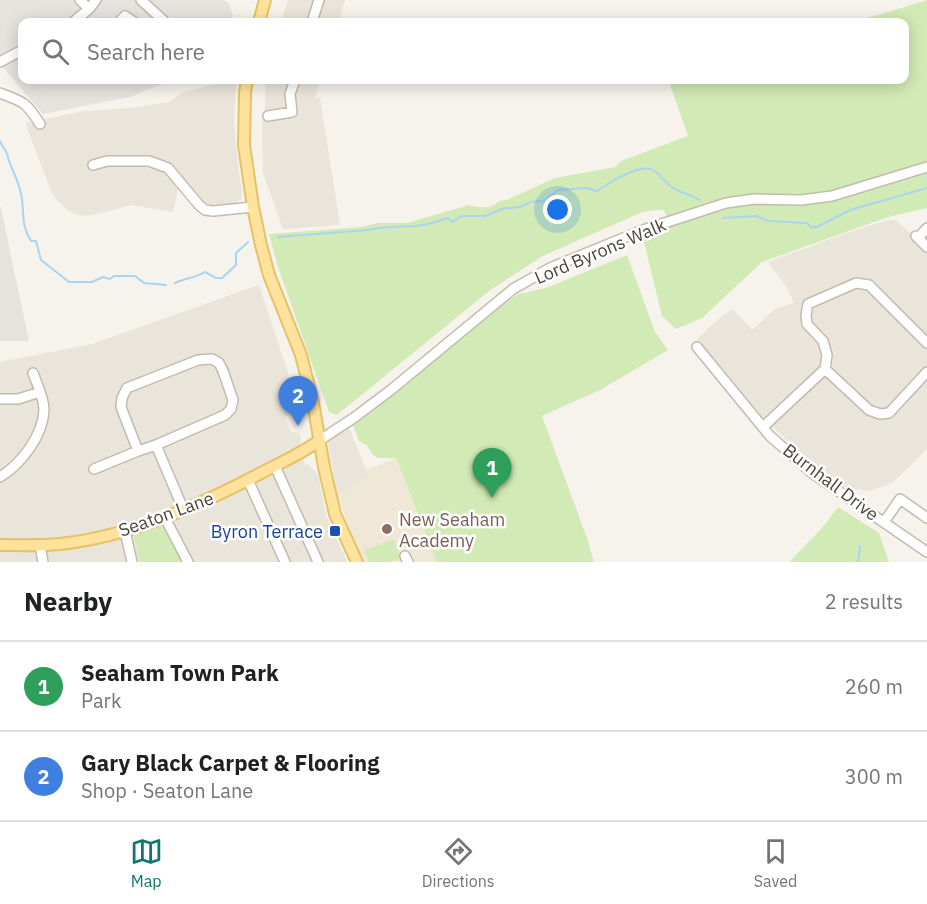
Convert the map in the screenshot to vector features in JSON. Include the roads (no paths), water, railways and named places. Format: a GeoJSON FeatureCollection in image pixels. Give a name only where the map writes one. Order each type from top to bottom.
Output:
{"type":"FeatureCollection","features":[{"type":"Feature","properties":{"kind":"main road"},"geometry":{"type":"LineString","coordinates":[[260,18],[265,0]]}},
{"type":"Feature","properties":{"kind":"main road"},"geometry":{"type":"LineString","coordinates":[[246,84],[244,145],[254,213],[269,275],[300,355],[313,402],[325,475],[335,513],[357,562]]}},
{"type":"Feature","properties":{"kind":"main road","name":"Seaton Lane"},"geometry":{"type":"LineString","coordinates":[[0,545],[40,545],[81,541],[125,531],[165,518],[184,511],[308,450],[320,440]]}},
{"type":"Feature","properties":{"kind":"street"},"geometry":{"type":"LineString","coordinates":[[80,0],[89,9]]}},
{"type":"Feature","properties":{"kind":"street"},"geometry":{"type":"LineString","coordinates":[[79,18],[96,0]]}},
{"type":"Feature","properties":{"kind":"street"},"geometry":{"type":"LineString","coordinates":[[141,0],[161,18]]}},
{"type":"Feature","properties":{"kind":"street"},"geometry":{"type":"LineString","coordinates":[[313,18],[319,0]]}},
{"type":"Feature","properties":{"kind":"street"},"geometry":{"type":"LineString","coordinates":[[0,62],[18,52]]}},
{"type":"Feature","properties":{"kind":"street"},"geometry":{"type":"LineString","coordinates":[[268,116],[292,112],[290,94],[294,84]]}},
{"type":"Feature","properties":{"kind":"street"},"geometry":{"type":"LineString","coordinates":[[0,93],[24,102],[40,124]]}},
{"type":"Feature","properties":{"kind":"street"},"geometry":{"type":"LineString","coordinates":[[93,165],[107,160],[149,160],[168,168],[199,205],[206,210],[254,213]]}},
{"type":"Feature","properties":{"kind":"street","name":"Lord Byrons Walk"},"geometry":{"type":"LineString","coordinates":[[320,440],[392,389],[513,289],[550,268],[644,230],[726,203],[754,199],[816,199],[927,167]]}},
{"type":"Feature","properties":{"kind":"street"},"geometry":{"type":"LineString","coordinates":[[927,228],[917,237],[927,247]]}},
{"type":"Feature","properties":{"kind":"street"},"geometry":{"type":"LineString","coordinates":[[763,427],[825,369],[827,354],[823,341],[807,324],[808,304],[856,283],[869,285],[927,343]]}},
{"type":"Feature","properties":{"kind":"street","name":"Burnhall Drive"},"geometry":{"type":"LineString","coordinates":[[698,347],[770,436],[812,473],[925,547]]}},
{"type":"Feature","properties":{"kind":"street"},"geometry":{"type":"LineString","coordinates":[[94,469],[156,445],[225,415],[231,409],[232,400],[219,363],[212,359],[198,360],[127,388],[121,407],[138,451]]}},
{"type":"Feature","properties":{"kind":"street"},"geometry":{"type":"LineString","coordinates":[[825,369],[869,410],[880,414],[889,413],[927,372]]}},
{"type":"Feature","properties":{"kind":"street"},"geometry":{"type":"LineString","coordinates":[[0,477],[16,464],[34,442],[40,425],[44,411],[33,373]]}},
{"type":"Feature","properties":{"kind":"street"},"geometry":{"type":"LineString","coordinates":[[0,399],[18,399],[40,392]]}},
{"type":"Feature","properties":{"kind":"street"},"geometry":{"type":"LineString","coordinates":[[156,445],[184,511]]}},
{"type":"Feature","properties":{"kind":"street"},"geometry":{"type":"LineString","coordinates":[[275,466],[318,562]]}},
{"type":"Feature","properties":{"kind":"street"},"geometry":{"type":"LineString","coordinates":[[248,480],[285,562]]}},
{"type":"Feature","properties":{"kind":"street"},"geometry":{"type":"LineString","coordinates":[[884,522],[900,499],[927,518]]}},
{"type":"Feature","properties":{"kind":"street"},"geometry":{"type":"LineString","coordinates":[[165,518],[188,562]]}},
{"type":"Feature","properties":{"kind":"street"},"geometry":{"type":"LineString","coordinates":[[125,531],[132,562]]}},
{"type":"Feature","properties":{"kind":"street"},"geometry":{"type":"LineString","coordinates":[[40,545],[44,562]]}},
{"type":"Feature","properties":{"kind":"waterway"},"geometry":{"type":"LineString","coordinates":[[0,141],[8,155],[20,190],[25,229],[31,241],[36,241],[41,260],[69,282],[92,282],[103,277],[110,279],[114,276],[135,276],[144,283],[166,285]]}},
{"type":"Feature","properties":{"kind":"waterway"},"geometry":{"type":"LineString","coordinates":[[278,237],[415,226],[448,218],[453,222],[461,216],[485,216],[502,209],[544,201],[558,190],[587,188],[597,191],[624,175],[640,169],[653,170],[673,188],[700,200]]}},
{"type":"Feature","properties":{"kind":"waterway"},"geometry":{"type":"LineString","coordinates":[[723,218],[756,216],[768,221],[807,223],[811,227],[817,227],[850,210],[927,188]]}},
{"type":"Feature","properties":{"kind":"waterway"},"geometry":{"type":"LineString","coordinates":[[175,283],[205,272],[216,278],[222,278],[236,265],[236,253],[248,242]]}},
{"type":"Feature","properties":{"kind":"waterway"},"geometry":{"type":"LineString","coordinates":[[858,562],[860,546]]}},
{"type":"Feature","properties":{"kind":"place","name":"Gary Black Carpet & Flooring"},"geometry":{"type":"Point","coordinates":[298,426]}},
{"type":"Feature","properties":{"kind":"place","name":"Seaham Town Park"},"geometry":{"type":"Point","coordinates":[492,498]}},
{"type":"Feature","properties":{"kind":"place","name":"New Seaham Academy"},"geometry":{"type":"Point","coordinates":[387,529]}},
{"type":"Feature","properties":{"kind":"place","name":"Byron Terrace"},"geometry":{"type":"Point","coordinates":[335,531]}}]}
